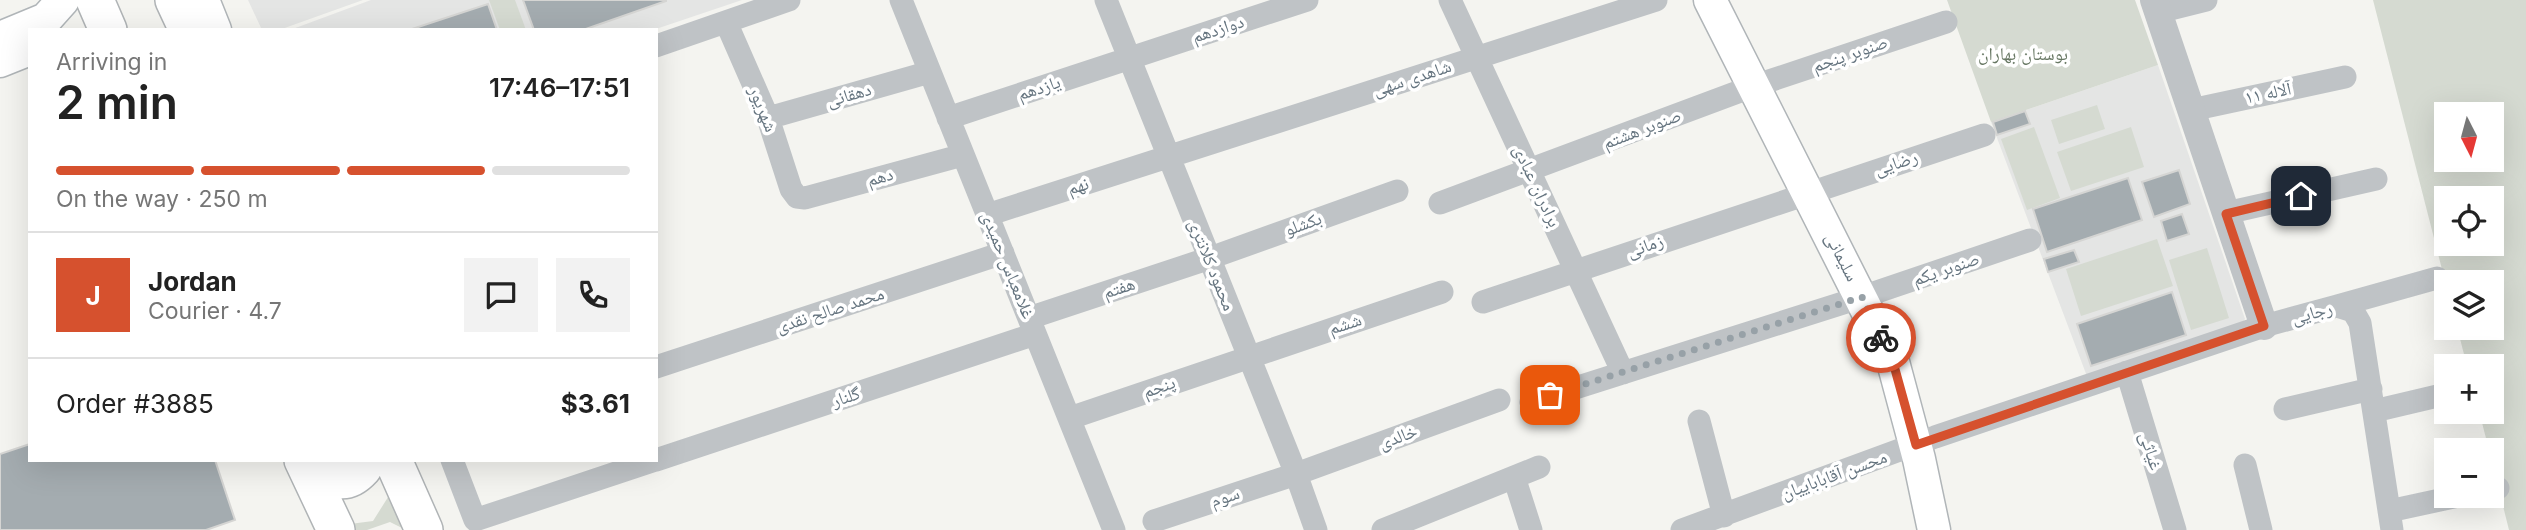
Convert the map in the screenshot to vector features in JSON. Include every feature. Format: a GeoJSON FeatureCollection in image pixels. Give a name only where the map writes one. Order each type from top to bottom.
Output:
{"type":"FeatureCollection","features":[{"type":"Feature","properties":{"kind":"highway"},"geometry":{"type":"LineString","coordinates":[[95,0],[107,28]]}},
{"type":"Feature","properties":{"kind":"highway"},"geometry":{"type":"LineString","coordinates":[[174,0],[187,28]]}},
{"type":"Feature","properties":{"kind":"highway"},"geometry":{"type":"LineString","coordinates":[[304,462],[335,530]]}},
{"type":"Feature","properties":{"kind":"highway"},"geometry":{"type":"LineString","coordinates":[[314,462],[337,481],[355,477],[363,468],[364,462]]}},
{"type":"Feature","properties":{"kind":"highway"},"geometry":{"type":"LineString","coordinates":[[394,462],[425,530]]}},
{"type":"Feature","properties":{"kind":"main road"},"geometry":{"type":"LineString","coordinates":[[203,0],[214,28]]}},
{"type":"Feature","properties":{"kind":"main road","name":"سلیمانی"},"geometry":{"type":"LineString","coordinates":[[1710,0],[1893,362],[1916,445],[1934,530]]}},
{"type":"Feature","properties":{"kind":"main road"},"geometry":{"type":"LineString","coordinates":[[40,28],[54,16]]}},
{"type":"Feature","properties":{"kind":"main road"},"geometry":{"type":"LineString","coordinates":[[13,50],[28,38]]}},
{"type":"Feature","properties":{"kind":"street"},"geometry":{"type":"LineString","coordinates":[[658,45],[789,0]]}},
{"type":"Feature","properties":{"kind":"street","name":"غلامعباس حمیدی"},"geometry":{"type":"LineString","coordinates":[[901,0],[1114,530]]}},
{"type":"Feature","properties":{"kind":"street","name":"محمود کلانتری"},"geometry":{"type":"LineString","coordinates":[[1107,0],[1316,530]]}},
{"type":"Feature","properties":{"kind":"street","name":"دوازدهم"},"geometry":{"type":"LineString","coordinates":[[1130,58],[1307,0]]}},
{"type":"Feature","properties":{"kind":"street","name":"برادران عبادی"},"geometry":{"type":"LineString","coordinates":[[1450,0],[1623,373]]}},
{"type":"Feature","properties":{"kind":"street","name":"شاهدی سهی"},"geometry":{"type":"LineString","coordinates":[[1169,156],[1656,0]]}},
{"type":"Feature","properties":{"kind":"street"},"geometry":{"type":"LineString","coordinates":[[2206,0],[2156,6],[2264,326]]}},
{"type":"Feature","properties":{"kind":"street","name":"شهریور"},"geometry":{"type":"LineString","coordinates":[[726,22],[768,118],[791,189],[797,197]]}},
{"type":"Feature","properties":{"kind":"street","name":"صنوبر پنجم"},"geometry":{"type":"LineString","coordinates":[[1754,86],[1947,22]]}},
{"type":"Feature","properties":{"kind":"street","name":"یازدهم"},"geometry":{"type":"LineString","coordinates":[[948,118],[1130,58]]}},
{"type":"Feature","properties":{"kind":"street","name":"دهقانی"},"geometry":{"type":"LineString","coordinates":[[768,118],[930,72]]}},
{"type":"Feature","properties":{"kind":"street","name":"آلاله ۱۱"},"geometry":{"type":"LineString","coordinates":[[2191,110],[2345,77]]}},
{"type":"Feature","properties":{"kind":"street","name":"صنوبر هشتم"},"geometry":{"type":"LineString","coordinates":[[1440,203],[1754,86]]}},
{"type":"Feature","properties":{"kind":"street","name":"رضایی"},"geometry":{"type":"LineString","coordinates":[[1808,191],[1984,135]]}},
{"type":"Feature","properties":{"kind":"street","name":"دهم"},"geometry":{"type":"LineString","coordinates":[[797,197],[805,198],[963,155]]}},
{"type":"Feature","properties":{"kind":"street","name":"نهم"},"geometry":{"type":"LineString","coordinates":[[987,215],[1169,156]]}},
{"type":"Feature","properties":{"kind":"street"},"geometry":{"type":"LineString","coordinates":[[2226,214],[2376,179]]}},
{"type":"Feature","properties":{"kind":"street","name":"بکشلو"},"geometry":{"type":"LineString","coordinates":[[1210,258],[1396,191]]}},
{"type":"Feature","properties":{"kind":"street","name":"زمانی"},"geometry":{"type":"LineString","coordinates":[[1483,302],[1808,191]]}},
{"type":"Feature","properties":{"kind":"street","name":"صنوبر یکم"},"geometry":{"type":"LineString","coordinates":[[1531,402],[1862,297],[2031,240]]}},
{"type":"Feature","properties":{"kind":"street","name":"محمد صالح نقدی"},"geometry":{"type":"LineString","coordinates":[[658,366],[1003,253]]}},
{"type":"Feature","properties":{"kind":"street","name":"هفتم"},"geometry":{"type":"LineString","coordinates":[[1032,326],[1210,258]]}},
{"type":"Feature","properties":{"kind":"street"},"geometry":{"type":"LineString","coordinates":[[2337,306],[2434,279]]}},
{"type":"Feature","properties":{"kind":"street","name":"ششم"},"geometry":{"type":"LineString","coordinates":[[1249,355],[1442,292]]}},
{"type":"Feature","properties":{"kind":"street","name":"رجایی"},"geometry":{"type":"LineString","coordinates":[[2264,326],[2337,306],[2348,307],[2358,316],[2389,525]]}},
{"type":"Feature","properties":{"kind":"street","name":"گلنار"},"geometry":{"type":"LineString","coordinates":[[658,459],[1032,326]]}},
{"type":"Feature","properties":{"kind":"street","name":"محسن آقاباباییان"},"geometry":{"type":"LineString","coordinates":[[1682,530],[1916,445],[2264,326]]}},
{"type":"Feature","properties":{"kind":"street","name":"پنجم"},"geometry":{"type":"LineString","coordinates":[[1070,418],[1249,355]]}},
{"type":"Feature","properties":{"kind":"street","name":"غیاثی"},"geometry":{"type":"LineString","coordinates":[[2127,372],[2175,530]]}},
{"type":"Feature","properties":{"kind":"street"},"geometry":{"type":"LineString","coordinates":[[2285,409],[2434,395]]}},
{"type":"Feature","properties":{"kind":"street","name":"خالدی"},"geometry":{"type":"LineString","coordinates":[[1296,474],[1499,400]]}},
{"type":"Feature","properties":{"kind":"street"},"geometry":{"type":"LineString","coordinates":[[1699,421],[1724,516]]}},
{"type":"Feature","properties":{"kind":"street","name":"گلنار"},"geometry":{"type":"LineString","coordinates":[[453,462],[475,520],[602,469],[644,462]]}},
{"type":"Feature","properties":{"kind":"street"},"geometry":{"type":"LineString","coordinates":[[2245,465],[2261,530]]}},
{"type":"Feature","properties":{"kind":"street"},"geometry":{"type":"LineString","coordinates":[[1383,530],[1418,524],[1539,467]]}},
{"type":"Feature","properties":{"kind":"street","name":"سوم"},"geometry":{"type":"LineString","coordinates":[[1154,521],[1296,474]]}},
{"type":"Feature","properties":{"kind":"street"},"geometry":{"type":"LineString","coordinates":[[1514,477],[1531,530]]}},
{"type":"Feature","properties":{"kind":"street"},"geometry":{"type":"LineString","coordinates":[[2389,525],[2434,507]]}},
{"type":"Feature","properties":{"kind":"shaded area"},"geometry":{"type":"Polygon","coordinates":[[[248,0],[363,0],[285,28],[261,28],[248,0]]]}},
{"type":"Feature","properties":{"kind":"shaded area"},"geometry":{"type":"Polygon","coordinates":[[[371,0],[742,0],[658,28],[295,28],[371,0]]]}},
{"type":"Feature","properties":{"kind":"shaded area"},"geometry":{"type":"Polygon","coordinates":[[[2158,65],[2245,319],[2236,332],[2088,379],[1991,122],[2158,65]]]}},
{"type":"Feature","properties":{"kind":"green space"},"geometry":{"type":"Polygon","coordinates":[[[489,0],[515,0],[525,28],[499,28],[489,0]]]}},
{"type":"Feature","properties":{"kind":"green space","name":"بوستان بهاران"},"geometry":{"type":"Polygon","coordinates":[[[1947,0],[2135,0],[2158,65],[1991,122],[1947,0]]]}},
{"type":"Feature","properties":{"kind":"green space"},"geometry":{"type":"Polygon","coordinates":[[[2373,0],[2526,0],[2526,530],[2509,530],[2504,508],[2504,438],[2486,438],[2482,424],[2504,424],[2504,354],[2464,354],[2460,340],[2504,340],[2504,270],[2442,270],[2439,256],[2504,256],[2504,186],[2434,186],[2434,238],[2373,0]]]}},
{"type":"Feature","properties":{"kind":"green space"},"geometry":{"type":"Polygon","coordinates":[[[2097,105],[2105,129],[2059,144],[2051,120],[2097,105]]]}},
{"type":"Feature","properties":{"kind":"green space"},"geometry":{"type":"Polygon","coordinates":[[[2034,127],[2060,198],[2027,210],[2001,139],[2034,127]]]}},
{"type":"Feature","properties":{"kind":"green space"},"geometry":{"type":"Polygon","coordinates":[[[2131,127],[2144,167],[2071,191],[2057,152],[2131,127]]]}},
{"type":"Feature","properties":{"kind":"green space"},"geometry":{"type":"Polygon","coordinates":[[[2157,239],[2173,286],[2081,316],[2066,269],[2157,239]]]}},
{"type":"Feature","properties":{"kind":"green space"},"geometry":{"type":"Polygon","coordinates":[[[2207,248],[2229,318],[2191,330],[2169,260],[2207,248]]]}},
{"type":"Feature","properties":{"kind":"green space"},"geometry":{"type":"Polygon","coordinates":[[[390,494],[406,530],[390,522],[367,530],[347,530],[350,524],[373,521],[390,494]]]}},
{"type":"Feature","properties":{"kind":"building"},"geometry":{"type":"Polygon","coordinates":[[[523,0],[666,0],[589,28],[533,28],[523,0]]]}},
{"type":"Feature","properties":{"kind":"building"},"geometry":{"type":"Polygon","coordinates":[[[488,4],[496,28],[415,28],[488,4]]]}},
{"type":"Feature","properties":{"kind":"building"},"geometry":{"type":"Polygon","coordinates":[[[2025,111],[2030,124],[1997,135],[1993,122],[2025,111]]]}},
{"type":"Feature","properties":{"kind":"building"},"geometry":{"type":"Polygon","coordinates":[[[2179,170],[2190,204],[2154,217],[2142,182],[2179,170]]]}},
{"type":"Feature","properties":{"kind":"building"},"geometry":{"type":"Polygon","coordinates":[[[2128,178],[2142,220],[2047,252],[2033,209],[2128,178]]]}},
{"type":"Feature","properties":{"kind":"building"},"geometry":{"type":"Polygon","coordinates":[[[2182,214],[2189,234],[2167,241],[2161,221],[2182,214]]]}},
{"type":"Feature","properties":{"kind":"building"},"geometry":{"type":"Polygon","coordinates":[[[2074,250],[2079,262],[2048,272],[2044,259],[2074,250]]]}},
{"type":"Feature","properties":{"kind":"building"},"geometry":{"type":"Polygon","coordinates":[[[2172,292],[2186,335],[2091,366],[2077,324],[2172,292]]]}},
{"type":"Feature","properties":{"kind":"building"},"geometry":{"type":"Polygon","coordinates":[[[28,445],[28,462],[216,462],[235,520],[206,530],[0,530],[0,454],[28,445]]]}},
{"type":"Feature","properties":{"kind":"way so far"},"geometry":{"type":"LineString","coordinates":[[1550,395],[1862,297],[1881,338]]}},
{"type":"Feature","properties":{"kind":"route"},"geometry":{"type":"LineString","coordinates":[[1881,338],[1893,362],[1916,445],[2264,326],[2226,214],[2301,196]]}}]}
